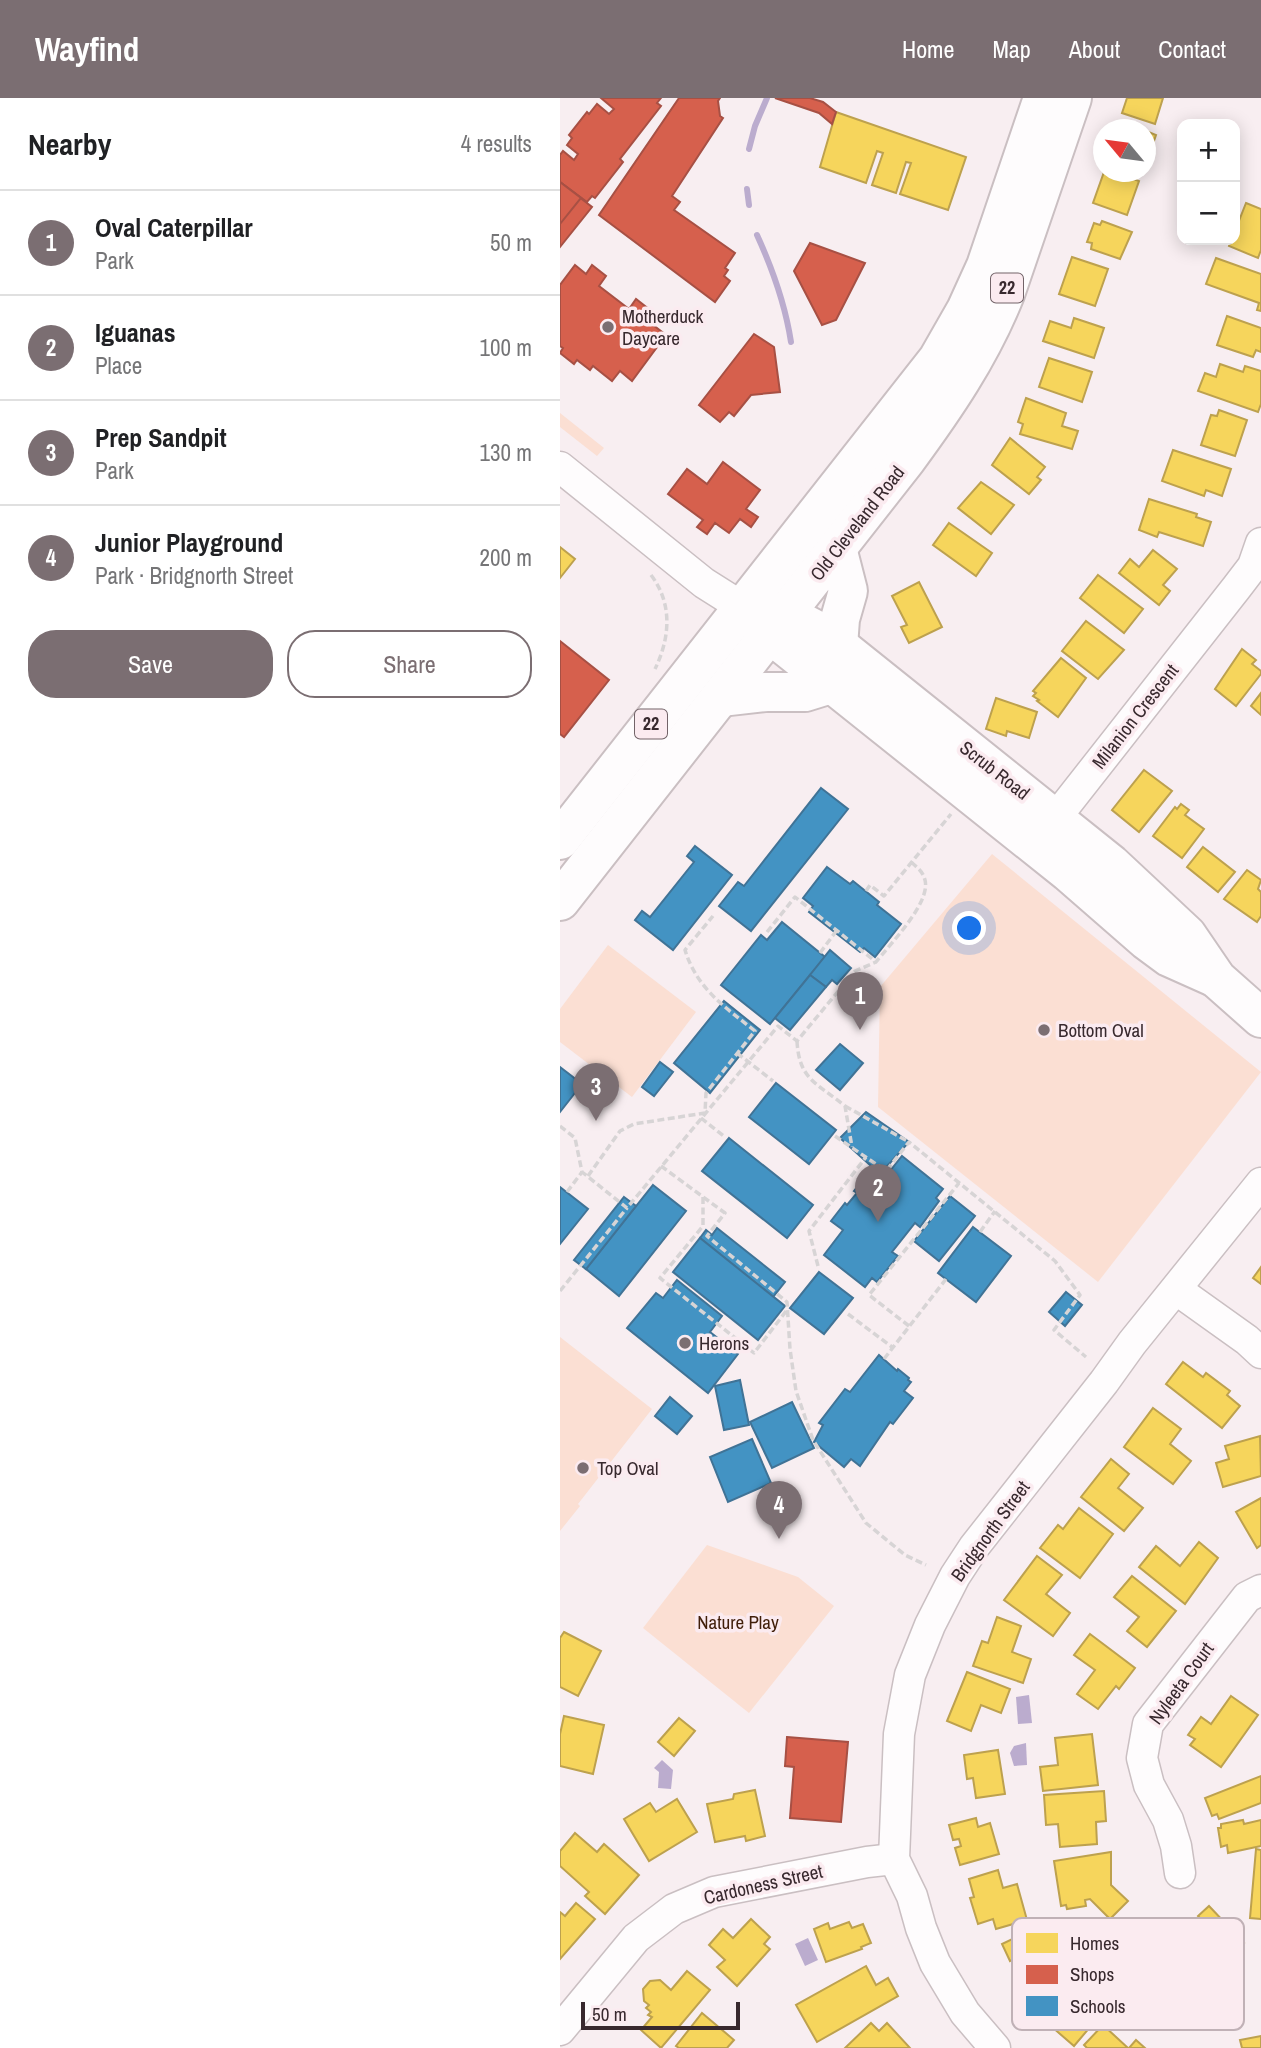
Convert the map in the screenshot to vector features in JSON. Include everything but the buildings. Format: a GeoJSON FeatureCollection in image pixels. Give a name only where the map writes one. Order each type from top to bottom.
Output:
{"type":"FeatureCollection","features":[{"type":"Feature","properties":{"kind":"main road","name":"Old Cleveland Road"},"geometry":{"type":"LineString","coordinates":[[560,840],[741,607],[924,379],[953,335],[986,266],[1043,98]]}},
{"type":"Feature","properties":{"kind":"main road","name":"Old Cleveland Road"},"geometry":{"type":"LineString","coordinates":[[560,901],[936,419],[975,358],[1004,294],[1072,98]]}},
{"type":"Feature","properties":{"kind":"main road"},"geometry":{"type":"LineString","coordinates":[[837,548],[848,591],[838,646]]}},
{"type":"Feature","properties":{"kind":"main road","name":"Scrub Road"},"geometry":{"type":"LineString","coordinates":[[741,607],[778,624],[816,629],[838,646],[1045,832],[1169,957],[1217,979],[1261,1018]]}},
{"type":"Feature","properties":{"kind":"main road","name":"Scrub Road"},"geometry":{"type":"LineString","coordinates":[[778,624],[834,683],[1045,832]]}},
{"type":"Feature","properties":{"kind":"main road"},"geometry":{"type":"LineString","coordinates":[[721,697],[766,692],[804,692],[834,683]]}},
{"type":"Feature","properties":{"kind":"street","name":"Scrub Road"},"geometry":{"type":"LineString","coordinates":[[560,467],[704,583],[741,607]]}},
{"type":"Feature","properties":{"kind":"street","name":"Milanion Crescent"},"geometry":{"type":"LineString","coordinates":[[1045,832],[1249,594],[1253,566],[1261,543]]}},
{"type":"Feature","properties":{"kind":"street","name":"Bridgnorth Street"},"geometry":{"type":"LineString","coordinates":[[995,2048],[965,2013],[935,1963],[912,1896],[894,1859],[900,1734],[910,1675],[930,1625],[955,1576],[974,1547],[1132,1343],[1261,1183]]}},
{"type":"Feature","properties":{"kind":"street"},"geometry":{"type":"LineString","coordinates":[[1177,1290],[1261,1353]]}},
{"type":"Feature","properties":{"kind":"street","name":"Nyleeta Court"},"geometry":{"type":"LineString","coordinates":[[1180,1873],[1176,1846],[1167,1820],[1149,1785],[1142,1758],[1148,1724],[1247,1597],[1261,1590]]}},
{"type":"Feature","properties":{"kind":"street","name":"Cardoness Street"},"geometry":{"type":"LineString","coordinates":[[560,2030],[636,1938],[674,1909],[713,1892],[894,1859]]}},
{"type":"Feature","properties":{"kind":"path"},"geometry":{"type":"LineString","coordinates":[[649,573],[660,590],[667,615],[664,646],[653,674]]}},
{"type":"Feature","properties":{"kind":"path"},"geometry":{"type":"LineString","coordinates":[[866,891],[870,885],[884,896],[953,812]]}},
{"type":"Feature","properties":{"kind":"path"},"geometry":{"type":"LineString","coordinates":[[911,862],[922,871],[926,883],[922,902],[876,962],[855,971],[797,1041],[798,1058],[803,1073],[845,1105],[909,1142],[1055,1261],[1080,1295],[1054,1330],[1086,1357]]}},
{"type":"Feature","properties":{"kind":"path"},"geometry":{"type":"LineString","coordinates":[[767,932],[795,897],[876,962]]}},
{"type":"Feature","properties":{"kind":"path"},"geometry":{"type":"LineString","coordinates":[[705,1113],[706,1093],[755,1031],[716,999],[691,971],[685,950],[713,916]]}},
{"type":"Feature","properties":{"kind":"path"},"geometry":{"type":"LineString","coordinates":[[820,953],[837,930]]}},
{"type":"Feature","properties":{"kind":"path"},"geometry":{"type":"LineString","coordinates":[[560,1291],[778,1026],[797,1041]]}},
{"type":"Feature","properties":{"kind":"path"},"geometry":{"type":"LineString","coordinates":[[737,1054],[773,1081]]}},
{"type":"Feature","properties":{"kind":"path"},"geometry":{"type":"LineString","coordinates":[[845,1105],[853,1148]]}},
{"type":"Feature","properties":{"kind":"path"},"geometry":{"type":"LineString","coordinates":[[588,1176],[620,1131],[634,1124],[705,1113]]}},
{"type":"Feature","properties":{"kind":"path"},"geometry":{"type":"LineString","coordinates":[[701,1118],[725,1137]]}},
{"type":"Feature","properties":{"kind":"path"},"geometry":{"type":"LineString","coordinates":[[560,1126],[575,1138],[582,1172],[627,1208]]}},
{"type":"Feature","properties":{"kind":"path"},"geometry":{"type":"LineString","coordinates":[[835,1136],[886,1171],[909,1142]]}},
{"type":"Feature","properties":{"kind":"path"},"geometry":{"type":"LineString","coordinates":[[818,1266],[808,1231],[866,1157]]}},
{"type":"Feature","properties":{"kind":"path"},"geometry":{"type":"LineString","coordinates":[[661,1166],[724,1213],[707,1236],[787,1302],[796,1391],[819,1449],[866,1523],[905,1556],[926,1565]]}},
{"type":"Feature","properties":{"kind":"path"},"geometry":{"type":"LineString","coordinates":[[567,1192],[582,1172]]}},
{"type":"Feature","properties":{"kind":"path"},"geometry":{"type":"LineString","coordinates":[[909,1326],[869,1295],[959,1183]]}},
{"type":"Feature","properties":{"kind":"path"},"geometry":{"type":"LineString","coordinates":[[703,1197],[703,1226],[660,1278],[754,1353],[787,1310]]}},
{"type":"Feature","properties":{"kind":"path"},"geometry":{"type":"LineString","coordinates":[[980,1232],[995,1211]]}},
{"type":"Feature","properties":{"kind":"path"},"geometry":{"type":"LineString","coordinates":[[884,1359],[946,1279]]}},
{"type":"Feature","properties":{"kind":"path"},"geometry":{"type":"LineString","coordinates":[[848,1314],[892,1348]]}},
{"type":"Feature","properties":{"kind":"green space"},"geometry":{"type":"Polygon","coordinates":[[[560,413],[604,448],[597,456],[560,427],[560,413]]]}},
{"type":"Feature","properties":{"kind":"green space","name":"Bottom Oval"},"geometry":{"type":"Polygon","coordinates":[[[992,854],[1261,1072],[1098,1282],[878,1107],[880,987],[992,854]]]}},
{"type":"Feature","properties":{"kind":"green space"},"geometry":{"type":"Polygon","coordinates":[[[608,945],[696,1012],[632,1097],[560,1042],[560,1009],[608,945]]]}},
{"type":"Feature","properties":{"kind":"green space","name":"Top Oval"},"geometry":{"type":"Polygon","coordinates":[[[560,1337],[652,1409],[560,1531],[560,1337]]]}},
{"type":"Feature","properties":{"kind":"green space","name":"Nature Play"},"geometry":{"type":"Polygon","coordinates":[[[707,1545],[798,1577],[834,1606],[749,1713],[643,1628],[707,1545]]]}},
{"type":"Feature","properties":{"kind":"shaded area"},"geometry":{"type":"Polygon","coordinates":[[[1029,1695],[1032,1723],[1018,1724],[1016,1697],[1029,1695]]]}},
{"type":"Feature","properties":{"kind":"shaded area"},"geometry":{"type":"Polygon","coordinates":[[[1026,1743],[1027,1765],[1014,1766],[1010,1753],[1014,1746],[1026,1743]]]}},
{"type":"Feature","properties":{"kind":"shaded area"},"geometry":{"type":"Polygon","coordinates":[[[662,1760],[673,1770],[671,1789],[658,1788],[659,1772],[654,1768],[662,1760]]]}},
{"type":"Feature","properties":{"kind":"shaded area"},"geometry":{"type":"Polygon","coordinates":[[[808,1938],[818,1960],[805,1966],[795,1944],[808,1938]]]}},
{"type":"Feature","properties":{"kind":"waterway"},"geometry":{"type":"LineString","coordinates":[[749,149],[767,98]]}},
{"type":"Feature","properties":{"kind":"waterway"},"geometry":{"type":"LineString","coordinates":[[747,189],[749,205]]}},
{"type":"Feature","properties":{"kind":"waterway"},"geometry":{"type":"LineString","coordinates":[[757,235],[778,287],[791,342]]}},
{"type":"Feature","properties":{"kind":"place","name":"Motherduck Daycare"},"geometry":{"type":"Point","coordinates":[608,327]}},
{"type":"Feature","properties":{"kind":"place","name":"Oval Caterpillar"},"geometry":{"type":"Point","coordinates":[860,1030]}},
{"type":"Feature","properties":{"kind":"place","name":"Bottom Oval"},"geometry":{"type":"Point","coordinates":[1044,1030]}},
{"type":"Feature","properties":{"kind":"place","name":"Prep Sandpit"},"geometry":{"type":"Point","coordinates":[596,1121]}},
{"type":"Feature","properties":{"kind":"place","name":"Iguanas"},"geometry":{"type":"Point","coordinates":[878,1222]}},
{"type":"Feature","properties":{"kind":"place","name":"Herons"},"geometry":{"type":"Point","coordinates":[685,1343]}},
{"type":"Feature","properties":{"kind":"place","name":"Top Oval"},"geometry":{"type":"Point","coordinates":[583,1468]}},
{"type":"Feature","properties":{"kind":"place","name":"Junior Playground"},"geometry":{"type":"Point","coordinates":[779,1539]}}]}
